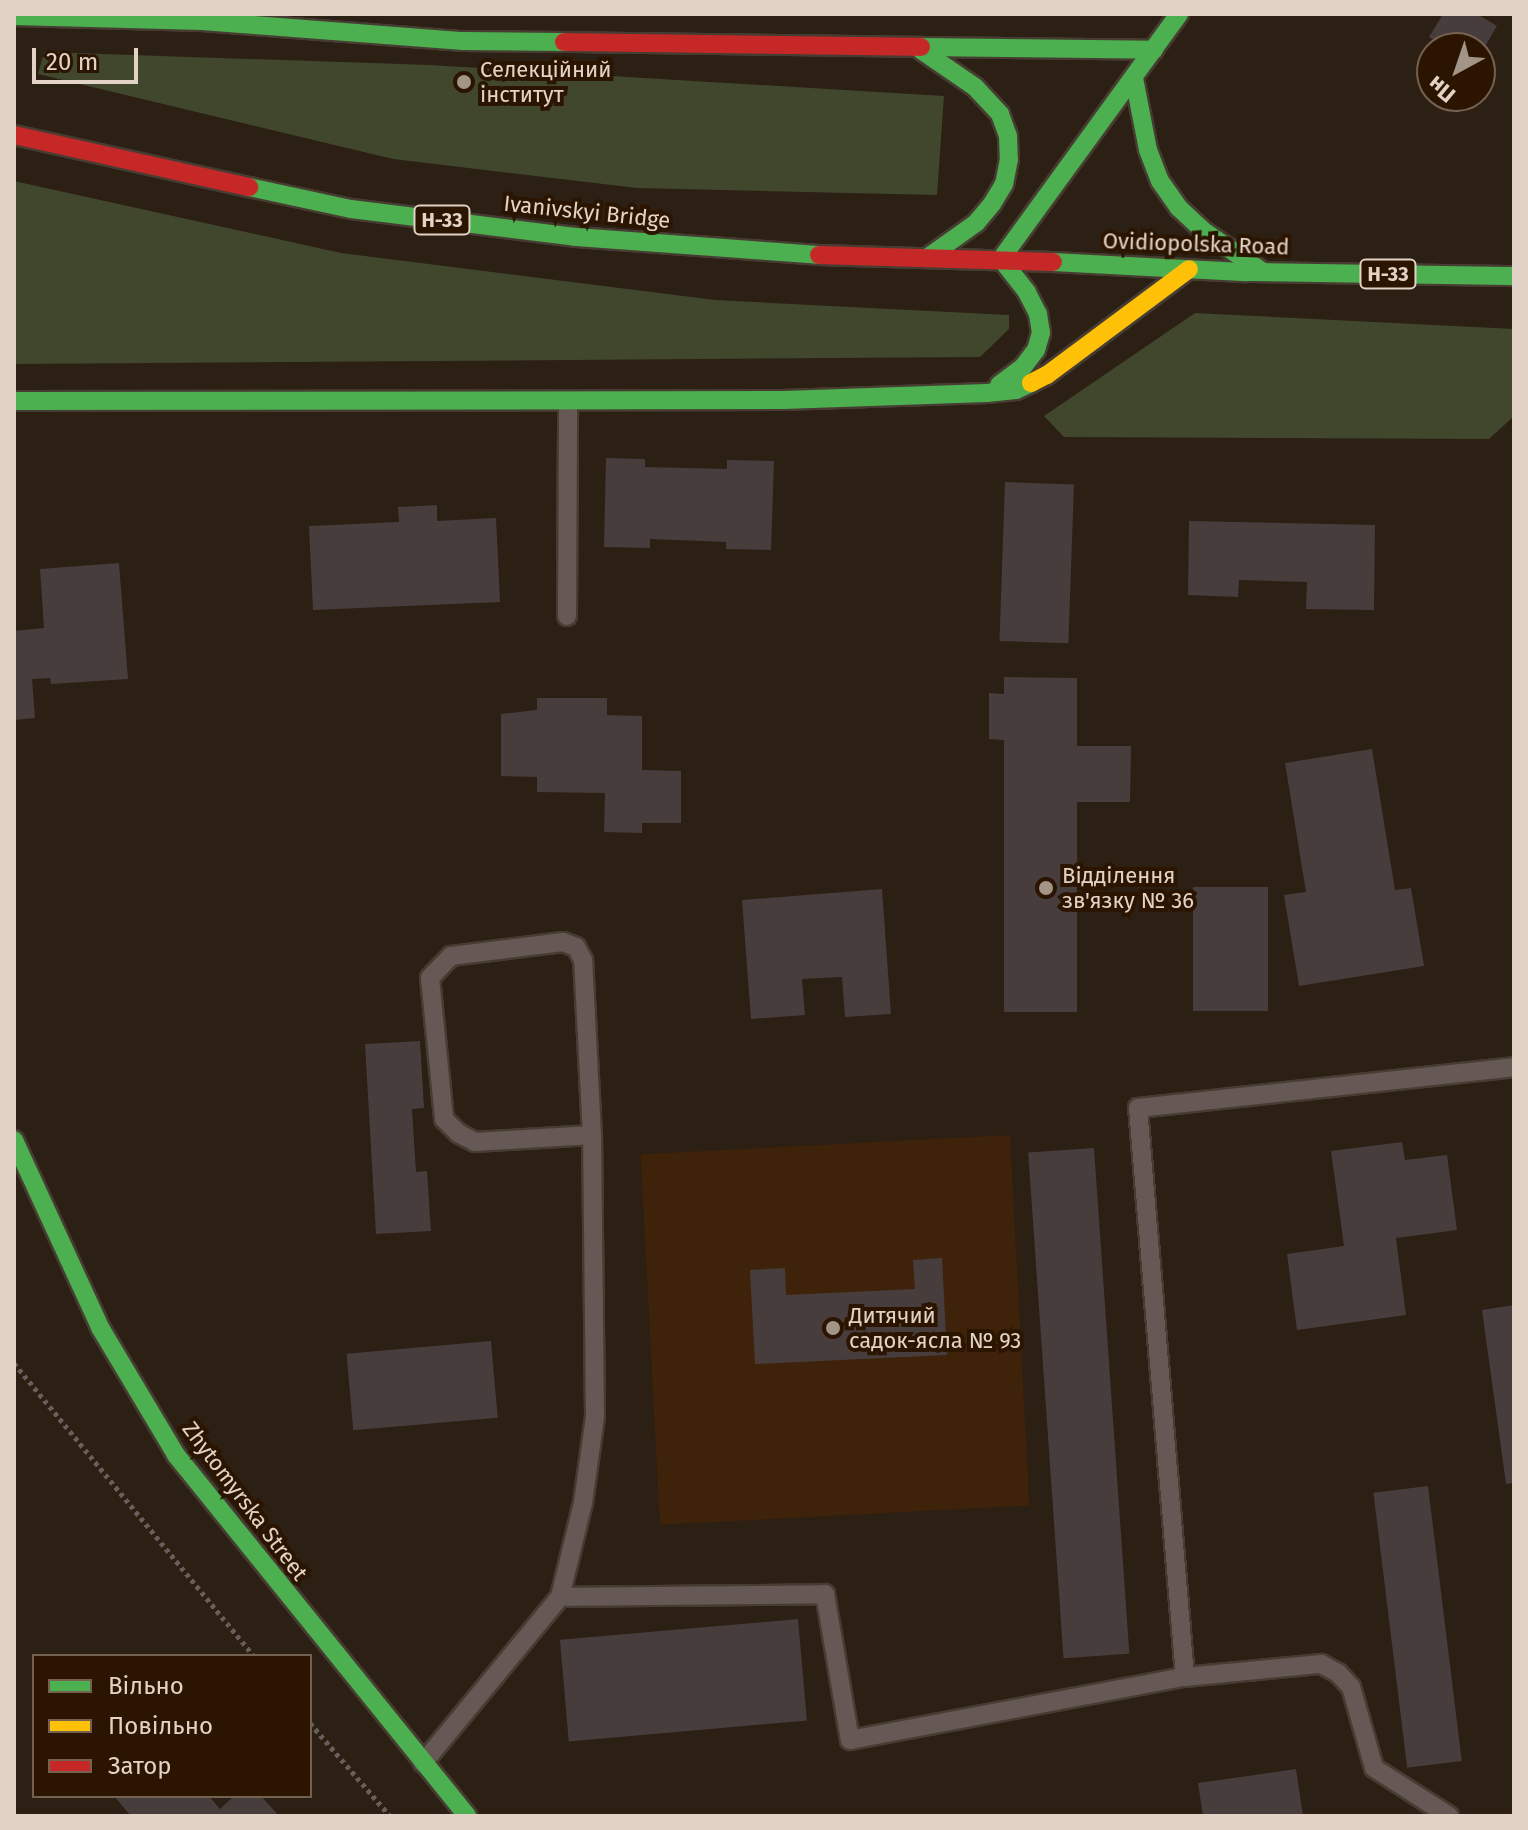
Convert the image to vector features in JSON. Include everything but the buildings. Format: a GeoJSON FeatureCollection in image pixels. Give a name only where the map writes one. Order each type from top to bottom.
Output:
{"type":"FeatureCollection","features":[{"type":"Feature","properties":{"kind":"street"},"geometry":{"type":"LineString","coordinates":[[987,393],[1023,367],[1036,350],[1041,333],[1038,314],[1027,292],[1001,259],[1179,14]]}},
{"type":"Feature","properties":{"kind":"street"},"geometry":{"type":"LineString","coordinates":[[14,16],[202,21],[463,41],[921,50],[1154,50]]}},
{"type":"Feature","properties":{"kind":"street"},"geometry":{"type":"LineString","coordinates":[[685,24],[691,45]]}},
{"type":"Feature","properties":{"kind":"street"},"geometry":{"type":"LineString","coordinates":[[921,50],[975,87],[1000,114],[1008,136],[1009,159],[1004,184],[992,204],[976,223],[927,258]]}},
{"type":"Feature","properties":{"kind":"street"},"geometry":{"type":"LineString","coordinates":[[1134,78],[1148,150],[1160,181],[1179,208],[1205,232],[1263,272]]}},
{"type":"Feature","properties":{"kind":"street","name":"Ivanivskyi Bridge"},"geometry":{"type":"LineString","coordinates":[[14,135],[351,209],[575,237],[877,259]]}},
{"type":"Feature","properties":{"kind":"street","name":"Ovidiopolska Road"},"geometry":{"type":"LineString","coordinates":[[877,259],[1001,259],[1263,272],[1514,276]]}},
{"type":"Feature","properties":{"kind":"street"},"geometry":{"type":"LineString","coordinates":[[14,401],[783,400],[1016,390],[1047,375],[1189,269]]}},
{"type":"Feature","properties":{"kind":"street","name":"Zhytomyrska Street"},"geometry":{"type":"LineString","coordinates":[[14,1140],[101,1329],[176,1455],[467,1816]]}},
{"type":"Feature","properties":{"kind":"lane"},"geometry":{"type":"LineString","coordinates":[[567,616],[568,401]]}},
{"type":"Feature","properties":{"kind":"lane"},"geometry":{"type":"LineString","coordinates":[[423,1763],[560,1597],[583,1503],[595,1417],[592,1135],[583,960],[576,947],[563,942],[451,956],[430,978],[444,1119],[458,1133],[475,1142],[592,1135]]}},
{"type":"Feature","properties":{"kind":"lane"},"geometry":{"type":"LineString","coordinates":[[1185,1677],[1138,1108],[1514,1067]]}},
{"type":"Feature","properties":{"kind":"lane"},"geometry":{"type":"LineString","coordinates":[[560,1597],[825,1594],[850,1740],[1185,1677],[1321,1664],[1338,1673],[1351,1687],[1374,1768],[1449,1816]]}},
{"type":"Feature","properties":{"kind":"path"},"geometry":{"type":"LineString","coordinates":[[14,1363],[252,1654]]}},
{"type":"Feature","properties":{"kind":"path"},"geometry":{"type":"LineString","coordinates":[[312,1725],[390,1816]]}},
{"type":"Feature","properties":{"kind":"shaded area","name":"Дитячий садок-ясла № 93"},"geometry":{"type":"Polygon","coordinates":[[[1010,1135],[1029,1505],[660,1525],[641,1154],[1010,1135]]]}},
{"type":"Feature","properties":{"kind":"green space"},"geometry":{"type":"Polygon","coordinates":[[[44,52],[430,65],[944,96],[937,195],[637,188],[393,159],[38,74],[44,52]]]}},
{"type":"Feature","properties":{"kind":"green space"},"geometry":{"type":"Polygon","coordinates":[[[14,181],[341,253],[715,300],[1009,315],[1009,329],[980,357],[14,364],[14,181]]]}},
{"type":"Feature","properties":{"kind":"green space"},"geometry":{"type":"Polygon","coordinates":[[[1195,313],[1514,329],[1514,416],[1489,439],[1064,437],[1044,416],[1195,313]]]}},
{"type":"Feature","properties":{"kind":"traffic: fast"},"geometry":{"type":"LineString","coordinates":[[999,385],[1023,367],[1036,350],[1041,333],[1038,314],[1027,292],[1001,259],[1179,14]]}},
{"type":"Feature","properties":{"kind":"traffic: fast"},"geometry":{"type":"LineString","coordinates":[[14,16],[202,21],[463,41],[564,42]]}},
{"type":"Feature","properties":{"kind":"traffic: fast"},"geometry":{"type":"LineString","coordinates":[[921,47],[1154,50]]}},
{"type":"Feature","properties":{"kind":"traffic: fast"},"geometry":{"type":"LineString","coordinates":[[921,50],[975,87],[1000,114],[1008,136],[1009,159],[1004,184],[992,204],[976,223],[927,258]]}},
{"type":"Feature","properties":{"kind":"traffic: fast"},"geometry":{"type":"LineString","coordinates":[[1134,78],[1148,150],[1160,181],[1179,208],[1205,232],[1263,272]]}},
{"type":"Feature","properties":{"kind":"traffic: fast"},"geometry":{"type":"LineString","coordinates":[[249,187],[351,209],[575,237],[819,255]]}},
{"type":"Feature","properties":{"kind":"traffic: fast"},"geometry":{"type":"LineString","coordinates":[[1053,262],[1247,272],[1514,276]]}},
{"type":"Feature","properties":{"kind":"traffic: fast"},"geometry":{"type":"LineString","coordinates":[[14,401],[783,400],[987,393],[1016,390],[1031,383]]}},
{"type":"Feature","properties":{"kind":"traffic: fast"},"geometry":{"type":"LineString","coordinates":[[14,1140],[101,1329],[176,1455],[467,1816]]}},
{"type":"Feature","properties":{"kind":"traffic: slow"},"geometry":{"type":"LineString","coordinates":[[1031,383],[1047,375],[1189,269]]}},
{"type":"Feature","properties":{"kind":"traffic: jam"},"geometry":{"type":"LineString","coordinates":[[564,42],[921,47]]}},
{"type":"Feature","properties":{"kind":"traffic: jam"},"geometry":{"type":"LineString","coordinates":[[14,135],[249,187]]}},
{"type":"Feature","properties":{"kind":"traffic: jam"},"geometry":{"type":"LineString","coordinates":[[819,255],[1053,262]]}},
{"type":"Feature","properties":{"kind":"place","name":"Селекційний інститут"},"geometry":{"type":"Point","coordinates":[464,82]}},
{"type":"Feature","properties":{"kind":"place","name":"Відділення зв'язку № 36"},"geometry":{"type":"Point","coordinates":[1046,888]}},
{"type":"Feature","properties":{"kind":"place","name":"Дитячий садок-ясла № 93"},"geometry":{"type":"Point","coordinates":[833,1328]}}]}
